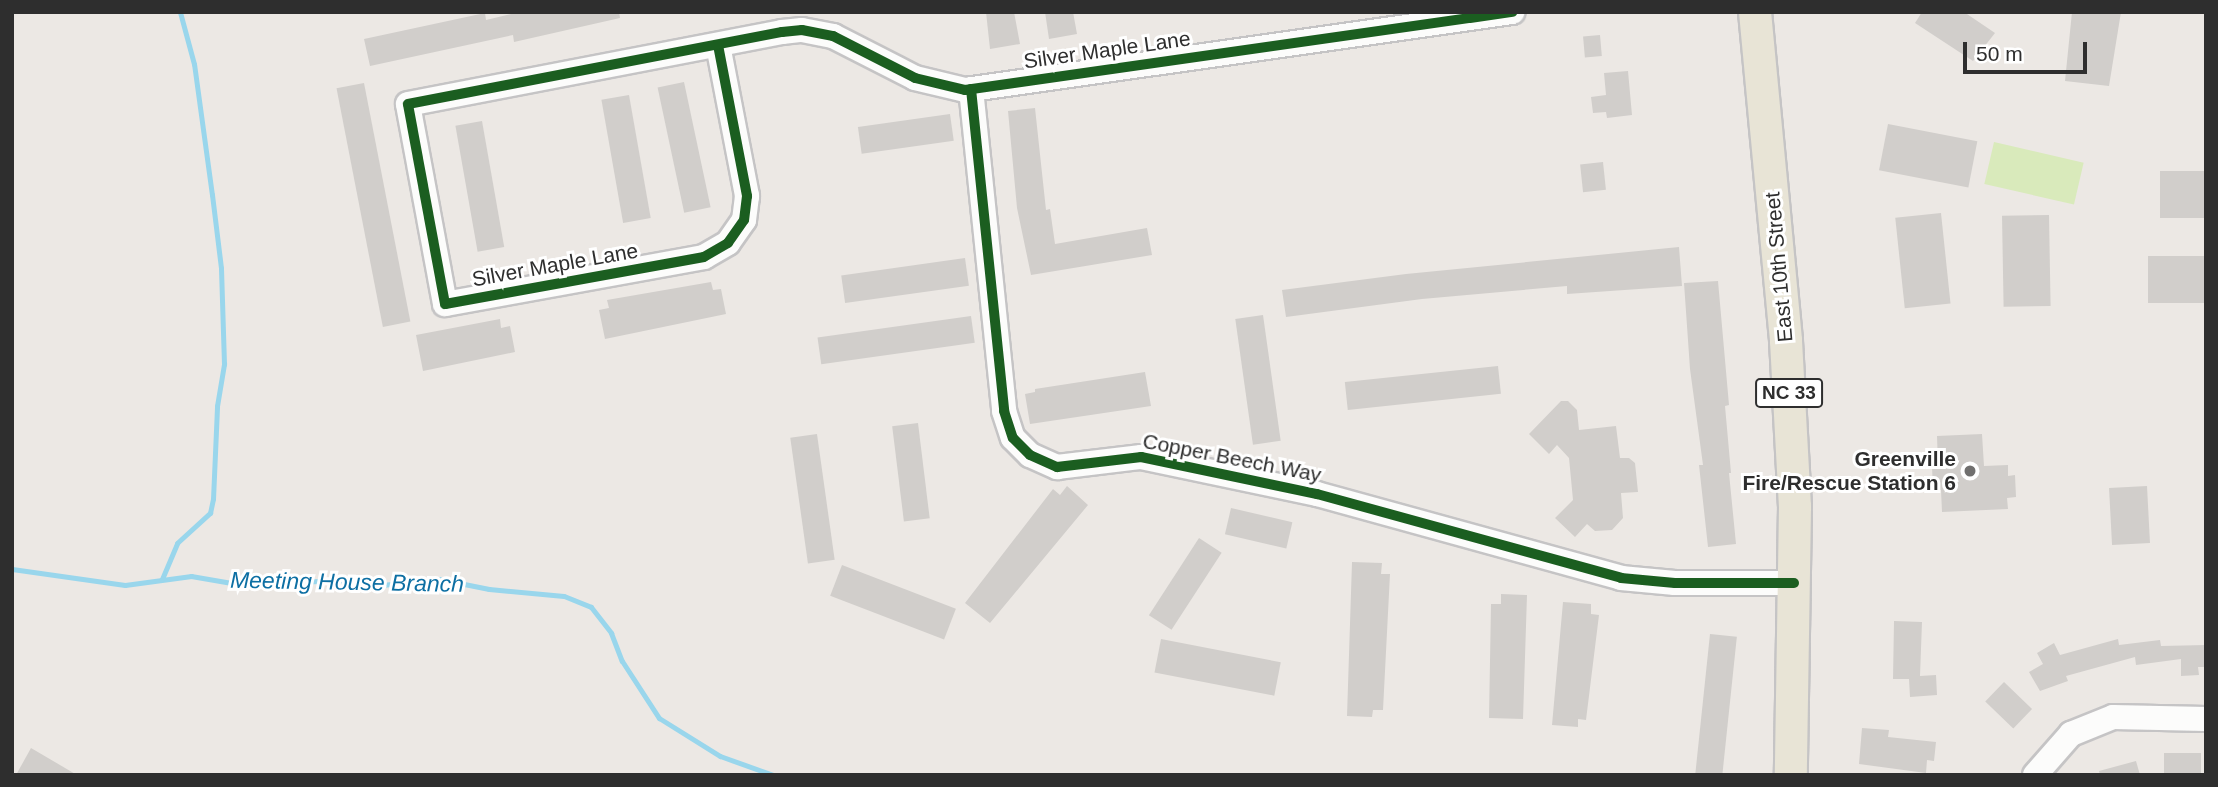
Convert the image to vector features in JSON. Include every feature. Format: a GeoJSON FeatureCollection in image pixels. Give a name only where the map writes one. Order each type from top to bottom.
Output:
{"type":"FeatureCollection","features":[{"type":"Feature","properties":{"kind":"main road","name":"East 10th Street"},"geometry":{"type":"LineString","coordinates":[[1755,12],[1786,341],[1795,507],[1791,775]]}},
{"type":"Feature","properties":{"kind":"street","name":"Silver Maple Lane"},"geometry":{"type":"LineString","coordinates":[[718,44],[747,196],[744,220],[729,243],[704,257],[445,304],[408,104],[718,44],[802,30],[833,36],[915,78],[971,89],[1512,12]]}},
{"type":"Feature","properties":{"kind":"street","name":"Copper Beech Way"},"geometry":{"type":"LineString","coordinates":[[971,89],[1004,411],[1013,438],[1030,454],[1058,467],[1141,457],[1155,459],[1317,494],[1621,578],[1675,583],[1794,583]]}},
{"type":"Feature","properties":{"kind":"street"},"geometry":{"type":"LineString","coordinates":[[2035,775],[2071,734],[2113,717],[2206,719]]}},
{"type":"Feature","properties":{"kind":"green space"},"geometry":{"type":"Polygon","coordinates":[[[1994,142],[2084,163],[2074,205],[1984,184],[1994,142]]]}},
{"type":"Feature","properties":{"kind":"building"},"geometry":{"type":"Polygon","coordinates":[[[519,12],[619,12],[620,18],[514,42],[513,35],[370,66],[364,39],[485,13],[486,20],[519,12]]]}},
{"type":"Feature","properties":{"kind":"building"},"geometry":{"type":"Polygon","coordinates":[[[986,12],[1014,12],[1020,44],[990,49],[986,12]]]}},
{"type":"Feature","properties":{"kind":"building"},"geometry":{"type":"Polygon","coordinates":[[[1045,12],[1073,12],[1077,34],[1049,39],[1045,12]]]}},
{"type":"Feature","properties":{"kind":"building"},"geometry":{"type":"Polygon","coordinates":[[[1922,12],[1964,12],[1995,33],[1973,61],[1915,23],[1922,12]]]}},
{"type":"Feature","properties":{"kind":"building"},"geometry":{"type":"Polygon","coordinates":[[[2072,12],[2121,12],[2109,86],[2065,81],[2072,12]]]}},
{"type":"Feature","properties":{"kind":"building"},"geometry":{"type":"Polygon","coordinates":[[[1600,35],[1602,56],[1585,57],[1583,36],[1600,35]]]}},
{"type":"Feature","properties":{"kind":"building"},"geometry":{"type":"Polygon","coordinates":[[[1628,71],[1632,115],[1607,118],[1606,112],[1593,113],[1591,97],[1606,95],[1604,73],[1628,71]]]}},
{"type":"Feature","properties":{"kind":"building"},"geometry":{"type":"Polygon","coordinates":[[[684,82],[711,207],[684,213],[658,88],[684,82]]]}},
{"type":"Feature","properties":{"kind":"building"},"geometry":{"type":"Polygon","coordinates":[[[364,83],[410,322],[383,327],[337,88],[364,83]]]}},
{"type":"Feature","properties":{"kind":"building"},"geometry":{"type":"Polygon","coordinates":[[[629,95],[651,218],[623,223],[601,100],[629,95]]]}},
{"type":"Feature","properties":{"kind":"building"},"geometry":{"type":"Polygon","coordinates":[[[1035,108],[1046,210],[1050,209],[1055,244],[1147,228],[1152,255],[1031,275],[1017,208],[1008,111],[1035,108]]]}},
{"type":"Feature","properties":{"kind":"building"},"geometry":{"type":"Polygon","coordinates":[[[950,114],[954,141],[862,154],[858,127],[950,114]]]}},
{"type":"Feature","properties":{"kind":"building"},"geometry":{"type":"Polygon","coordinates":[[[482,121],[504,247],[478,252],[455,126],[482,121]]]}},
{"type":"Feature","properties":{"kind":"building"},"geometry":{"type":"Polygon","coordinates":[[[1888,124],[1977,141],[1968,188],[1879,170],[1888,124]]]}},
{"type":"Feature","properties":{"kind":"building"},"geometry":{"type":"Polygon","coordinates":[[[1603,162],[1606,190],[1583,192],[1580,164],[1603,162]]]}},
{"type":"Feature","properties":{"kind":"building"},"geometry":{"type":"Polygon","coordinates":[[[2160,171],[2206,171],[2206,218],[2160,218],[2160,171]]]}},
{"type":"Feature","properties":{"kind":"building"},"geometry":{"type":"Polygon","coordinates":[[[1941,213],[1951,304],[1905,308],[1895,218],[1941,213]]]}},
{"type":"Feature","properties":{"kind":"building"},"geometry":{"type":"Polygon","coordinates":[[[2049,215],[2051,306],[2004,307],[2002,216],[2049,215]]]}},
{"type":"Feature","properties":{"kind":"building"},"geometry":{"type":"Polygon","coordinates":[[[1679,247],[1682,286],[1567,294],[1567,286],[1422,299],[1286,317],[1282,290],[1406,274],[1679,247]]]}},
{"type":"Feature","properties":{"kind":"building"},"geometry":{"type":"Polygon","coordinates":[[[2148,256],[2206,256],[2206,303],[2148,303],[2148,256]]]}},
{"type":"Feature","properties":{"kind":"building"},"geometry":{"type":"Polygon","coordinates":[[[965,258],[969,286],[845,303],[841,275],[965,258]]]}},
{"type":"Feature","properties":{"kind":"building"},"geometry":{"type":"Polygon","coordinates":[[[1718,281],[1729,405],[1725,406],[1736,544],[1708,547],[1699,465],[1703,465],[1690,369],[1684,283],[1718,281]]]}},
{"type":"Feature","properties":{"kind":"building"},"geometry":{"type":"Polygon","coordinates":[[[711,282],[713,290],[721,289],[726,314],[605,339],[599,310],[609,308],[607,300],[711,282]]]}},
{"type":"Feature","properties":{"kind":"building"},"geometry":{"type":"Polygon","coordinates":[[[1263,315],[1281,441],[1253,445],[1235,319],[1263,315]]]}},
{"type":"Feature","properties":{"kind":"building"},"geometry":{"type":"Polygon","coordinates":[[[971,316],[975,343],[821,364],[818,338],[971,316]]]}},
{"type":"Feature","properties":{"kind":"building"},"geometry":{"type":"Polygon","coordinates":[[[500,319],[501,328],[510,326],[515,352],[423,371],[416,335],[500,319]]]}},
{"type":"Feature","properties":{"kind":"building"},"geometry":{"type":"Polygon","coordinates":[[[1498,366],[1501,394],[1348,410],[1345,382],[1498,366]]]}},
{"type":"Feature","properties":{"kind":"building"},"geometry":{"type":"Polygon","coordinates":[[[1145,372],[1151,406],[1030,424],[1025,394],[1035,392],[1035,389],[1145,372]]]}},
{"type":"Feature","properties":{"kind":"building"},"geometry":{"type":"Polygon","coordinates":[[[1561,401],[1568,401],[1577,410],[1579,430],[1616,426],[1620,458],[1629,458],[1635,463],[1638,492],[1621,493],[1623,518],[1612,530],[1595,531],[1587,524],[1575,537],[1555,518],[1573,500],[1569,458],[1557,445],[1549,454],[1529,434],[1561,401]]]}},
{"type":"Feature","properties":{"kind":"building"},"geometry":{"type":"Polygon","coordinates":[[[918,423],[930,518],[904,521],[892,426],[918,423]]]}},
{"type":"Feature","properties":{"kind":"building"},"geometry":{"type":"Polygon","coordinates":[[[817,434],[835,560],[808,564],[790,438],[817,434]]]}},
{"type":"Feature","properties":{"kind":"building","name":"Greenville Fire/Rescue Station 6"},"geometry":{"type":"Polygon","coordinates":[[[1982,434],[1984,466],[2008,465],[2008,476],[2015,475],[2016,497],[2007,498],[2008,509],[1942,512],[1941,490],[1933,490],[1932,466],[1938,466],[1937,436],[1982,434]]]}},
{"type":"Feature","properties":{"kind":"building"},"geometry":{"type":"Polygon","coordinates":[[[1067,486],[1088,505],[990,623],[965,603],[1053,489],[1060,495],[1067,486]]]}},
{"type":"Feature","properties":{"kind":"building"},"geometry":{"type":"Polygon","coordinates":[[[2147,486],[2150,543],[2112,545],[2109,488],[2147,486]]]}},
{"type":"Feature","properties":{"kind":"building"},"geometry":{"type":"Polygon","coordinates":[[[1231,508],[1292,522],[1286,548],[1225,534],[1231,508]]]}},
{"type":"Feature","properties":{"kind":"building"},"geometry":{"type":"Polygon","coordinates":[[[1199,538],[1222,553],[1172,630],[1149,615],[1199,538]]]}},
{"type":"Feature","properties":{"kind":"building"},"geometry":{"type":"Polygon","coordinates":[[[1352,562],[1382,563],[1381,574],[1390,574],[1383,710],[1373,710],[1372,717],[1347,716],[1352,562]]]}},
{"type":"Feature","properties":{"kind":"building"},"geometry":{"type":"Polygon","coordinates":[[[842,565],[956,609],[944,640],[830,596],[842,565]]]}},
{"type":"Feature","properties":{"kind":"building"},"geometry":{"type":"Polygon","coordinates":[[[1501,594],[1527,595],[1523,719],[1489,718],[1491,604],[1501,604],[1501,594]]]}},
{"type":"Feature","properties":{"kind":"building"},"geometry":{"type":"Polygon","coordinates":[[[1563,602],[1591,604],[1591,614],[1599,615],[1586,720],[1578,719],[1578,727],[1552,725],[1563,602]]]}},
{"type":"Feature","properties":{"kind":"building"},"geometry":{"type":"Polygon","coordinates":[[[1894,621],[1922,622],[1920,676],[1936,675],[1937,695],[1910,697],[1909,679],[1893,679],[1894,621]]]}},
{"type":"Feature","properties":{"kind":"building"},"geometry":{"type":"Polygon","coordinates":[[[1710,634],[1737,637],[1722,775],[1695,775],[1710,634]]]}},
{"type":"Feature","properties":{"kind":"building"},"geometry":{"type":"Polygon","coordinates":[[[1161,639],[1281,662],[1274,696],[1155,672],[1161,639]]]}},
{"type":"Feature","properties":{"kind":"building"},"geometry":{"type":"Polygon","coordinates":[[[2118,639],[2119,645],[2160,640],[2161,646],[2206,645],[2206,667],[2198,667],[2199,675],[2181,676],[2181,659],[2136,665],[2135,657],[2066,676],[2068,681],[2040,691],[2029,672],[2043,664],[2037,653],[2054,643],[2060,655],[2118,639]]]}},
{"type":"Feature","properties":{"kind":"building"},"geometry":{"type":"Polygon","coordinates":[[[2004,682],[2032,709],[2013,729],[1985,701],[2004,682]]]}},
{"type":"Feature","properties":{"kind":"building"},"geometry":{"type":"Polygon","coordinates":[[[1862,728],[1889,730],[1888,737],[1936,742],[1934,761],[1927,760],[1926,773],[1859,764],[1862,728]]]}},
{"type":"Feature","properties":{"kind":"building"},"geometry":{"type":"Polygon","coordinates":[[[31,748],[77,775],[16,775],[31,748]]]}},
{"type":"Feature","properties":{"kind":"building"},"geometry":{"type":"Polygon","coordinates":[[[2164,753],[2201,753],[2201,775],[2164,775],[2164,753]]]}},
{"type":"Feature","properties":{"kind":"building"},"geometry":{"type":"Polygon","coordinates":[[[2136,761],[2140,775],[2100,775],[2099,771],[2136,761]]]}},
{"type":"Feature","properties":{"kind":"waterway"},"geometry":{"type":"LineString","coordinates":[[162,579],[177,543],[210,513],[217,406],[224,364],[221,268],[212,195],[194,64],[180,12]]}},
{"type":"Feature","properties":{"kind":"waterway","name":"Meeting House Branch"},"geometry":{"type":"LineString","coordinates":[[12,569],[125,585],[191,576],[243,585],[337,580],[382,585],[439,579],[489,589],[564,596],[591,607],[611,633],[622,661],[659,718],[720,756],[773,775]]}},
{"type":"Feature","properties":{"kind":"cycle path"},"geometry":{"type":"LineString","coordinates":[[718,45],[747,196],[744,220],[728,243],[704,257],[445,304],[408,104],[782,32],[802,30],[833,36],[915,78],[965,90],[1512,12]]}},
{"type":"Feature","properties":{"kind":"cycle path"},"geometry":{"type":"LineString","coordinates":[[971,89],[1004,411],[1013,438],[1030,455],[1057,467],[1141,457],[1317,494],[1621,578],[1675,583],[1794,583]]}},
{"type":"Feature","properties":{"kind":"place","name":"Greenville Fire/Rescue Station 6"},"geometry":{"type":"Point","coordinates":[1970,471]}}]}
